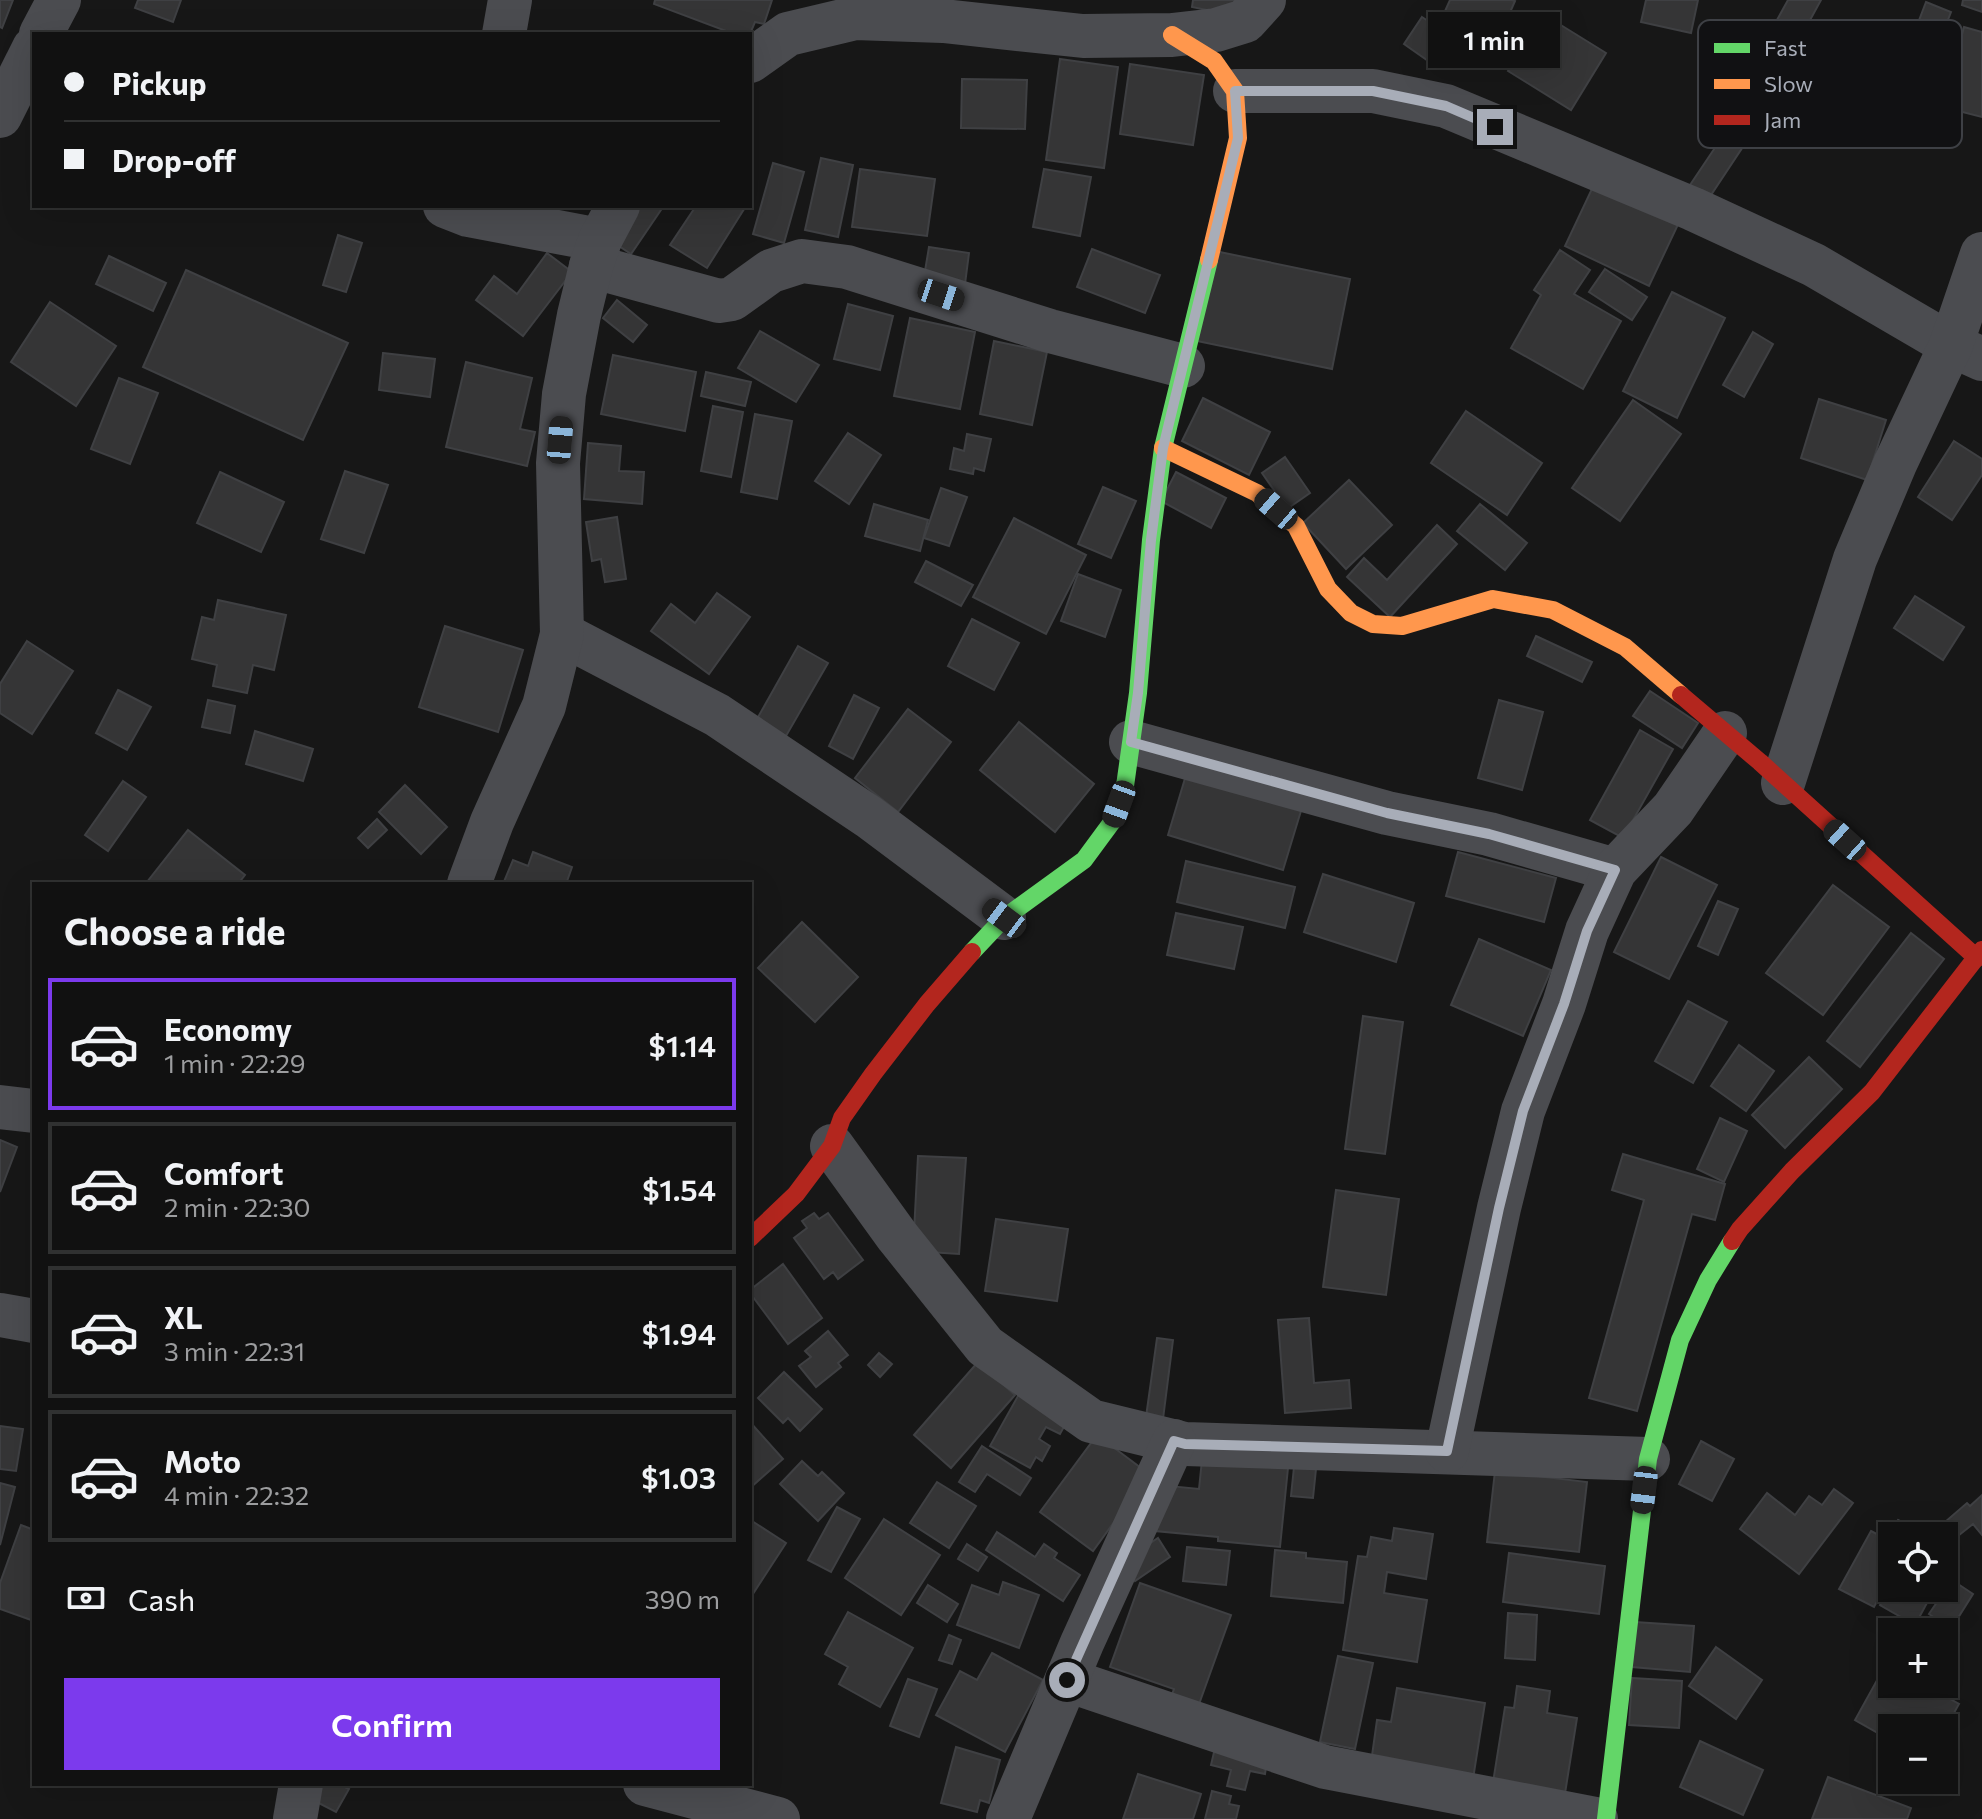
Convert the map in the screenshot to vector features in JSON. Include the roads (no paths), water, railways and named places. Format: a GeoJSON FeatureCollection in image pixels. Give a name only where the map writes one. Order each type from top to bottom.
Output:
{"type":"FeatureCollection","features":[{"type":"Feature","properties":{"kind":"street"},"geometry":{"type":"LineString","coordinates":[[44,32],[59,0]]}},
{"type":"Feature","properties":{"kind":"street"},"geometry":{"type":"LineString","coordinates":[[504,32],[510,0]]}},
{"type":"Feature","properties":{"kind":"street"},"geometry":{"type":"LineString","coordinates":[[752,60],[788,34],[855,18],[943,21],[1083,36],[1172,35],[1216,30],[1245,21],[1264,0]]}},
{"type":"Feature","properties":{"kind":"street"},"geometry":{"type":"LineString","coordinates":[[752,1236],[796,1194],[832,1146],[842,1118],[927,1004],[1004,918],[1084,860],[1112,822],[1125,786],[1138,693],[1151,540],[1163,448],[1238,138],[1235,91],[1214,61],[1172,35]]}},
{"type":"Feature","properties":{"kind":"street"},"geometry":{"type":"LineString","coordinates":[[0,116],[32,57]]}},
{"type":"Feature","properties":{"kind":"street"},"geometry":{"type":"LineString","coordinates":[[1235,91],[1373,91],[1446,106],[1693,209],[1814,265],[1966,352]]}},
{"type":"Feature","properties":{"kind":"street"},"geometry":{"type":"LineString","coordinates":[[461,209],[603,237],[719,301],[732,299],[771,271],[802,261],[847,267],[887,277],[1050,331],[1183,366]]}},
{"type":"Feature","properties":{"kind":"street"},"geometry":{"type":"LineString","coordinates":[[470,882],[492,822],[544,706],[562,634],[558,463],[564,394],[579,315],[603,237]]}},
{"type":"Feature","properties":{"kind":"street"},"geometry":{"type":"LineString","coordinates":[[1783,783],[1855,559],[1895,464],[1966,352],[1982,254]]}},
{"type":"Feature","properties":{"kind":"street"},"geometry":{"type":"LineString","coordinates":[[1163,448],[1257,493],[1296,526],[1328,589],[1351,613],[1373,624],[1402,626],[1493,599],[1553,610],[1625,647],[1980,954],[1872,1092],[1792,1171],[1740,1229],[1708,1280],[1680,1340],[1648,1459],[1606,1819]]}},
{"type":"Feature","properties":{"kind":"street"},"geometry":{"type":"LineString","coordinates":[[562,634],[717,715],[869,817],[1004,918]]}},
{"type":"Feature","properties":{"kind":"street"},"geometry":{"type":"LineString","coordinates":[[1447,1451],[1523,1111],[1564,1004],[1587,931],[1615,870],[1673,809],[1725,733]]}},
{"type":"Feature","properties":{"kind":"street"},"geometry":{"type":"LineString","coordinates":[[1131,742],[1387,813],[1489,834],[1615,870]]}},
{"type":"Feature","properties":{"kind":"street"},"geometry":{"type":"LineString","coordinates":[[0,1107],[32,1111]]}},
{"type":"Feature","properties":{"kind":"street"},"geometry":{"type":"LineString","coordinates":[[832,1146],[897,1236],[985,1346],[1091,1421],[1185,1444],[1648,1459]]}},
{"type":"Feature","properties":{"kind":"street"},"geometry":{"type":"LineString","coordinates":[[0,1315],[32,1321]]}},
{"type":"Feature","properties":{"kind":"street"},"geometry":{"type":"LineString","coordinates":[[1008,1819],[1174,1441]]}},
{"type":"Feature","properties":{"kind":"street"},"geometry":{"type":"LineString","coordinates":[[1067,1680],[1325,1767],[1596,1819]]}},
{"type":"Feature","properties":{"kind":"street"},"geometry":{"type":"LineString","coordinates":[[295,1819],[301,1786]]}},
{"type":"Feature","properties":{"kind":"street"},"geometry":{"type":"LineString","coordinates":[[653,1786],[778,1819]]}}]}
